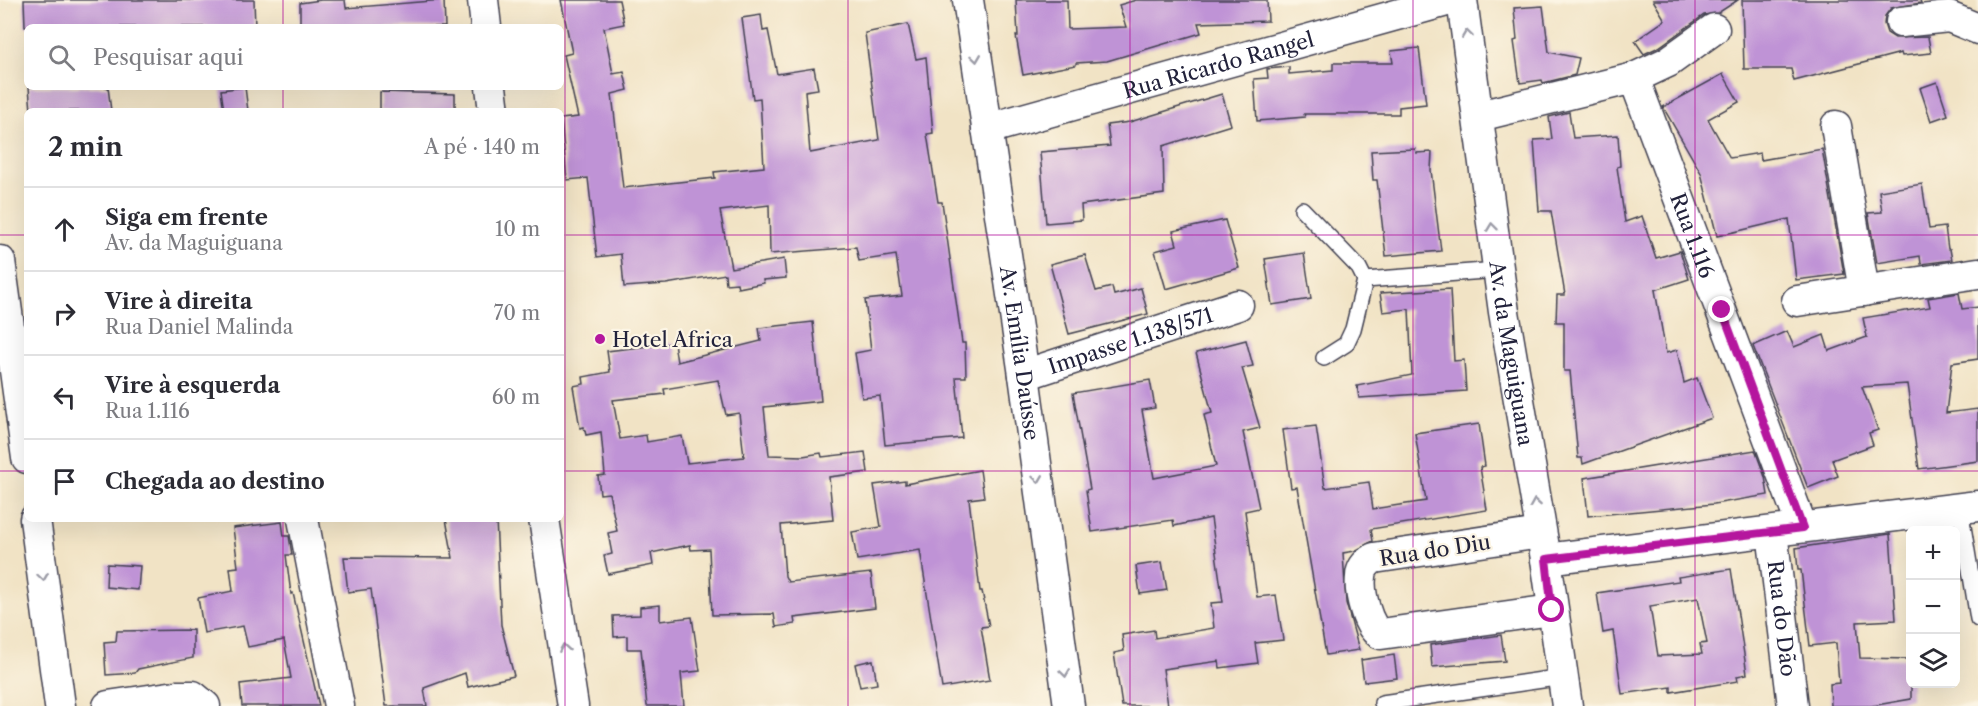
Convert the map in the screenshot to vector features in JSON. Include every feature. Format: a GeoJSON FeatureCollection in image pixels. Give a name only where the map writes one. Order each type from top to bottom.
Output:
{"type":"FeatureCollection","features":[{"type":"Feature","properties":{"kind":"street"},"geometry":{"type":"LineString","coordinates":[[483,0],[486,24]]}},
{"type":"Feature","properties":{"kind":"street","name":"Av. Emília Daússe"},"geometry":{"type":"LineString","coordinates":[[968,0],[1024,375],[1069,706]]}},
{"type":"Feature","properties":{"kind":"street","name":"Rua Ricardo Rangel"},"geometry":{"type":"LineString","coordinates":[[987,129],[1450,0]]}},
{"type":"Feature","properties":{"kind":"street","name":"Av. da Maguiguana"},"geometry":{"type":"LineString","coordinates":[[1462,0],[1498,270],[1565,692]]}},
{"type":"Feature","properties":{"kind":"street"},"geometry":{"type":"LineString","coordinates":[[1901,22],[1949,17],[1978,29]]}},
{"type":"Feature","properties":{"kind":"street"},"geometry":{"type":"LineString","coordinates":[[1479,116],[1634,78],[1668,62],[1713,29]]}},
{"type":"Feature","properties":{"kind":"street","name":"Rua 1.116"},"geometry":{"type":"LineString","coordinates":[[1634,78],[1803,528]]}},
{"type":"Feature","properties":{"kind":"street"},"geometry":{"type":"LineString","coordinates":[[491,90],[494,108]]}},
{"type":"Feature","properties":{"kind":"street"},"geometry":{"type":"LineString","coordinates":[[1836,126],[1864,291]]}},
{"type":"Feature","properties":{"kind":"street"},"geometry":{"type":"LineString","coordinates":[[0,261],[10,400],[24,448]]}},
{"type":"Feature","properties":{"kind":"street"},"geometry":{"type":"LineString","coordinates":[[1797,301],[1978,273]]}},
{"type":"Feature","properties":{"kind":"street","name":"Impasse 1.138/571"},"geometry":{"type":"LineString","coordinates":[[1024,375],[1239,305]]}},
{"type":"Feature","properties":{"kind":"street"},"geometry":{"type":"LineString","coordinates":[[1543,546],[1772,532],[1969,507]]}},
{"type":"Feature","properties":{"kind":"street"},"geometry":{"type":"LineString","coordinates":[[35,522],[60,706]]}},
{"type":"Feature","properties":{"kind":"street"},"geometry":{"type":"LineString","coordinates":[[304,522],[339,706]]}},
{"type":"Feature","properties":{"kind":"street"},"geometry":{"type":"LineString","coordinates":[[544,522],[573,706]]}},
{"type":"Feature","properties":{"kind":"street","name":"Rua do Dão"},"geometry":{"type":"LineString","coordinates":[[1772,532],[1792,706]]}},
{"type":"Feature","properties":{"kind":"street","name":"Rua do Diu"},"geometry":{"type":"LineString","coordinates":[[1543,546],[1374,558],[1368,562],[1360,578],[1369,623],[1375,632],[1381,634],[1552,610]]}},
{"type":"Feature","properties":{"kind":"street"},"geometry":{"type":"LineString","coordinates":[[108,706],[176,696],[193,696],[205,706]]}},
{"type":"Feature","properties":{"kind":"lane"},"geometry":{"type":"LineString","coordinates":[[1302,209],[1359,268],[1365,280],[1353,329],[1346,344],[1324,358]]}},
{"type":"Feature","properties":{"kind":"lane"},"geometry":{"type":"LineString","coordinates":[[1365,280],[1498,270]]}},
{"type":"Feature","properties":{"kind":"lane"},"geometry":{"type":"LineString","coordinates":[[1969,507],[1978,619]]}},
{"type":"Feature","properties":{"kind":"lane"},"geometry":{"type":"LineString","coordinates":[[1383,702],[1565,692]]}},
{"type":"Feature","properties":{"kind":"building"},"geometry":{"type":"Polygon","coordinates":[[[24,0],[254,0],[255,24],[25,24],[24,0]]]}},
{"type":"Feature","properties":{"kind":"building"},"geometry":{"type":"Polygon","coordinates":[[[345,0],[346,8],[444,0],[445,24],[300,24],[300,3],[345,0]]]}},
{"type":"Feature","properties":{"kind":"building"},"geometry":{"type":"Polygon","coordinates":[[[561,0],[619,0],[624,24],[604,28],[613,74],[624,72],[628,90],[612,94],[623,188],[715,178],[714,172],[764,167],[760,98],[753,99],[742,18],[761,15],[763,31],[768,30],[777,74],[814,68],[818,89],[805,91],[810,153],[879,140],[865,33],[908,24],[916,59],[926,57],[933,133],[927,134],[938,202],[942,202],[962,343],[965,343],[966,377],[956,377],[962,438],[885,445],[880,396],[862,398],[855,353],[871,350],[865,300],[902,296],[896,255],[859,261],[856,247],[770,254],[769,205],[720,211],[731,268],[784,259],[786,278],[763,280],[764,283],[738,288],[737,283],[726,284],[725,274],[666,284],[624,287],[621,254],[597,257],[588,178],[567,180],[564,119],[578,117],[564,55],[572,53],[561,0]]]}},
{"type":"Feature","properties":{"kind":"building"},"geometry":{"type":"Polygon","coordinates":[[[1016,0],[1067,0],[1068,29],[1126,27],[1119,5],[1136,0],[1267,0],[1268,21],[1198,23],[1201,33],[1107,61],[1076,63],[1076,65],[1023,75],[1016,36],[1018,36],[1016,0]]]}},
{"type":"Feature","properties":{"kind":"building"},"geometry":{"type":"Polygon","coordinates":[[[1653,0],[1738,0],[1718,13],[1704,15],[1659,47],[1644,54],[1635,41],[1665,20],[1653,0]]]}},
{"type":"Feature","properties":{"kind":"building"},"geometry":{"type":"Polygon","coordinates":[[[1742,0],[1920,0],[1921,3],[1891,8],[1885,16],[1884,24],[1887,33],[1895,38],[1928,37],[1931,53],[1902,56],[1901,53],[1794,81],[1791,69],[1744,69],[1742,0]]]}},
{"type":"Feature","properties":{"kind":"building"},"geometry":{"type":"Polygon","coordinates":[[[1543,6],[1549,52],[1579,58],[1575,75],[1543,83],[1542,80],[1520,83],[1514,41],[1517,40],[1514,8],[1543,6]]]}},
{"type":"Feature","properties":{"kind":"building"},"geometry":{"type":"Polygon","coordinates":[[[1419,48],[1426,104],[1399,107],[1399,114],[1304,114],[1305,117],[1257,121],[1254,79],[1268,78],[1267,69],[1289,67],[1289,74],[1333,70],[1333,63],[1393,63],[1391,51],[1419,48]]]}},
{"type":"Feature","properties":{"kind":"building"},"geometry":{"type":"Polygon","coordinates":[[[1723,74],[1739,102],[1708,119],[1730,158],[1760,153],[1761,160],[1822,149],[1844,274],[1796,280],[1789,219],[1717,236],[1701,173],[1663,107],[1723,74]]]}},
{"type":"Feature","properties":{"kind":"building"},"geometry":{"type":"Polygon","coordinates":[[[1937,82],[1948,115],[1931,121],[1920,88],[1937,82]]]}},
{"type":"Feature","properties":{"kind":"building"},"geometry":{"type":"Polygon","coordinates":[[[29,90],[108,90],[111,108],[31,108],[29,90]]]}},
{"type":"Feature","properties":{"kind":"building"},"geometry":{"type":"Polygon","coordinates":[[[221,90],[245,90],[248,108],[224,108],[221,90]]]}},
{"type":"Feature","properties":{"kind":"building"},"geometry":{"type":"Polygon","coordinates":[[[380,92],[455,94],[455,108],[380,108],[380,92]]]}},
{"type":"Feature","properties":{"kind":"building"},"geometry":{"type":"Polygon","coordinates":[[[1222,94],[1231,125],[1163,146],[1164,194],[1081,205],[1082,220],[1046,223],[1040,152],[1110,146],[1107,125],[1130,122],[1222,94]]]}},
{"type":"Feature","properties":{"kind":"building"},"geometry":{"type":"Polygon","coordinates":[[[1569,112],[1573,138],[1618,135],[1620,166],[1617,167],[1625,222],[1642,216],[1656,258],[1680,251],[1689,279],[1655,290],[1666,353],[1677,350],[1684,383],[1697,378],[1712,418],[1583,464],[1582,458],[1578,458],[1570,371],[1564,371],[1564,322],[1556,322],[1557,295],[1565,295],[1551,211],[1539,211],[1534,140],[1552,139],[1549,117],[1569,112]]]}},
{"type":"Feature","properties":{"kind":"building"},"geometry":{"type":"Polygon","coordinates":[[[1415,149],[1416,153],[1432,152],[1431,170],[1441,251],[1386,256],[1377,180],[1373,180],[1371,151],[1415,149]]]}},
{"type":"Feature","properties":{"kind":"building"},"geometry":{"type":"Polygon","coordinates":[[[1922,184],[1929,229],[1945,227],[1952,260],[1921,264],[1920,256],[1877,263],[1868,213],[1882,212],[1879,191],[1922,184]]]}},
{"type":"Feature","properties":{"kind":"building"},"geometry":{"type":"Polygon","coordinates":[[[1225,220],[1239,268],[1166,289],[1155,251],[1177,245],[1173,231],[1225,220]]]}},
{"type":"Feature","properties":{"kind":"building"},"geometry":{"type":"Polygon","coordinates":[[[1304,253],[1311,299],[1272,305],[1265,259],[1304,253]]]}},
{"type":"Feature","properties":{"kind":"building"},"geometry":{"type":"Polygon","coordinates":[[[1085,255],[1096,291],[1112,287],[1114,295],[1141,288],[1148,314],[1069,334],[1050,264],[1085,255]]]}},
{"type":"Feature","properties":{"kind":"building"},"geometry":{"type":"Polygon","coordinates":[[[1450,289],[1454,361],[1464,360],[1466,391],[1359,398],[1357,386],[1412,375],[1409,309],[1383,312],[1380,293],[1450,289]]]}},
{"type":"Feature","properties":{"kind":"building"},"geometry":{"type":"Polygon","coordinates":[[[1959,293],[1962,309],[1978,307],[1978,359],[1952,363],[1946,413],[1978,409],[1978,461],[1919,469],[1907,384],[1862,387],[1878,430],[1869,433],[1873,445],[1832,460],[1838,476],[1808,488],[1753,346],[1787,331],[1794,347],[1824,335],[1829,351],[1867,337],[1863,318],[1930,307],[1928,298],[1959,293]]]}},
{"type":"Feature","properties":{"kind":"building"},"geometry":{"type":"Polygon","coordinates":[[[813,322],[821,401],[764,407],[769,455],[803,456],[821,453],[822,457],[865,452],[868,472],[829,477],[833,520],[781,525],[785,576],[788,582],[871,573],[875,608],[794,618],[795,624],[776,627],[774,614],[712,615],[709,549],[691,550],[690,545],[651,553],[653,565],[608,574],[604,556],[612,554],[608,533],[617,531],[609,493],[600,494],[598,476],[605,475],[601,432],[586,435],[584,427],[580,428],[573,386],[584,384],[583,377],[610,372],[607,351],[674,343],[677,362],[761,341],[759,328],[813,322]],[[718,380],[664,389],[665,394],[613,400],[620,439],[646,435],[647,442],[682,436],[687,463],[744,457],[739,413],[726,415],[718,380]]]}},
{"type":"Feature","properties":{"kind":"building"},"geometry":{"type":"Polygon","coordinates":[[[1246,340],[1253,366],[1242,368],[1260,428],[1243,432],[1259,508],[1245,511],[1257,597],[1276,595],[1283,640],[1255,643],[1258,663],[1220,668],[1219,661],[1163,669],[1168,706],[1122,706],[1114,653],[1124,651],[1122,635],[1154,630],[1155,638],[1214,628],[1211,603],[1223,602],[1211,518],[1174,526],[1173,520],[1092,532],[1086,490],[1090,489],[1073,393],[1150,380],[1155,408],[1142,410],[1154,478],[1216,466],[1204,415],[1212,413],[1196,353],[1246,340]]]}},
{"type":"Feature","properties":{"kind":"building"},"geometry":{"type":"Polygon","coordinates":[[[1479,424],[1485,466],[1480,467],[1487,510],[1371,529],[1373,541],[1355,551],[1343,553],[1346,603],[1359,650],[1326,655],[1297,487],[1291,488],[1283,430],[1316,426],[1325,488],[1369,482],[1373,509],[1426,501],[1415,433],[1479,424]]]}},
{"type":"Feature","properties":{"kind":"building"},"geometry":{"type":"Polygon","coordinates":[[[1755,450],[1765,477],[1768,495],[1714,504],[1588,516],[1584,478],[1755,450]]]}},
{"type":"Feature","properties":{"kind":"building"},"geometry":{"type":"Polygon","coordinates":[[[980,470],[984,497],[969,499],[980,591],[982,591],[989,626],[981,627],[990,680],[942,688],[920,550],[857,560],[852,532],[881,527],[874,485],[905,481],[905,484],[980,470]]]}},
{"type":"Feature","properties":{"kind":"building"},"geometry":{"type":"Polygon","coordinates":[[[282,522],[284,536],[289,536],[292,555],[286,555],[291,594],[293,593],[319,706],[242,706],[240,684],[291,678],[284,640],[248,647],[243,626],[204,633],[198,598],[233,591],[230,568],[238,567],[233,528],[282,522]]]}},
{"type":"Feature","properties":{"kind":"building"},"geometry":{"type":"Polygon","coordinates":[[[447,522],[496,522],[501,625],[514,676],[468,687],[465,673],[424,688],[427,706],[386,706],[371,589],[348,592],[344,557],[453,558],[447,522]]]}},
{"type":"Feature","properties":{"kind":"building"},"geometry":{"type":"Polygon","coordinates":[[[1890,534],[1896,620],[1857,622],[1860,658],[1906,659],[1906,688],[1911,688],[1911,699],[1871,706],[1831,706],[1830,684],[1839,683],[1836,643],[1810,646],[1801,570],[1798,570],[1796,548],[1890,534]]]}},
{"type":"Feature","properties":{"kind":"building"},"geometry":{"type":"Polygon","coordinates":[[[1162,562],[1167,590],[1140,594],[1136,566],[1162,562]]]}},
{"type":"Feature","properties":{"kind":"building"},"geometry":{"type":"Polygon","coordinates":[[[107,564],[140,566],[138,590],[106,587],[107,564]]]}},
{"type":"Feature","properties":{"kind":"building"},"geometry":{"type":"Polygon","coordinates":[[[1731,569],[1747,674],[1737,676],[1738,681],[1671,692],[1671,687],[1622,694],[1613,631],[1603,633],[1597,593],[1679,581],[1678,577],[1731,569]],[[1698,598],[1650,606],[1658,656],[1702,654],[1700,644],[1707,643],[1698,598]]]}},
{"type":"Feature","properties":{"kind":"building"},"geometry":{"type":"Polygon","coordinates":[[[660,605],[660,621],[692,617],[700,671],[681,673],[684,706],[647,706],[641,649],[627,649],[627,636],[614,637],[613,616],[640,615],[640,607],[660,605]]]}},
{"type":"Feature","properties":{"kind":"building"},"geometry":{"type":"Polygon","coordinates":[[[193,630],[193,658],[138,669],[135,673],[106,675],[104,642],[116,641],[117,631],[193,630]]]}},
{"type":"Feature","properties":{"kind":"building"},"geometry":{"type":"Polygon","coordinates":[[[1501,635],[1505,661],[1432,667],[1430,645],[1501,635]]]}},
{"type":"Feature","properties":{"kind":"building"},"geometry":{"type":"Polygon","coordinates":[[[1394,655],[1397,678],[1364,682],[1361,660],[1394,655]]]}},
{"type":"Feature","properties":{"kind":"building"},"geometry":{"type":"Polygon","coordinates":[[[873,660],[877,684],[860,687],[855,664],[873,660]]]}},
{"type":"Feature","properties":{"kind":"place","name":"Hotel Africa"},"geometry":{"type":"Point","coordinates":[600,339]}},
{"type":"Feature","properties":{"kind":"route"},"geometry":{"type":"LineString","coordinates":[[1552,610],[1546,559],[1803,528],[1722,310]]}}]}
